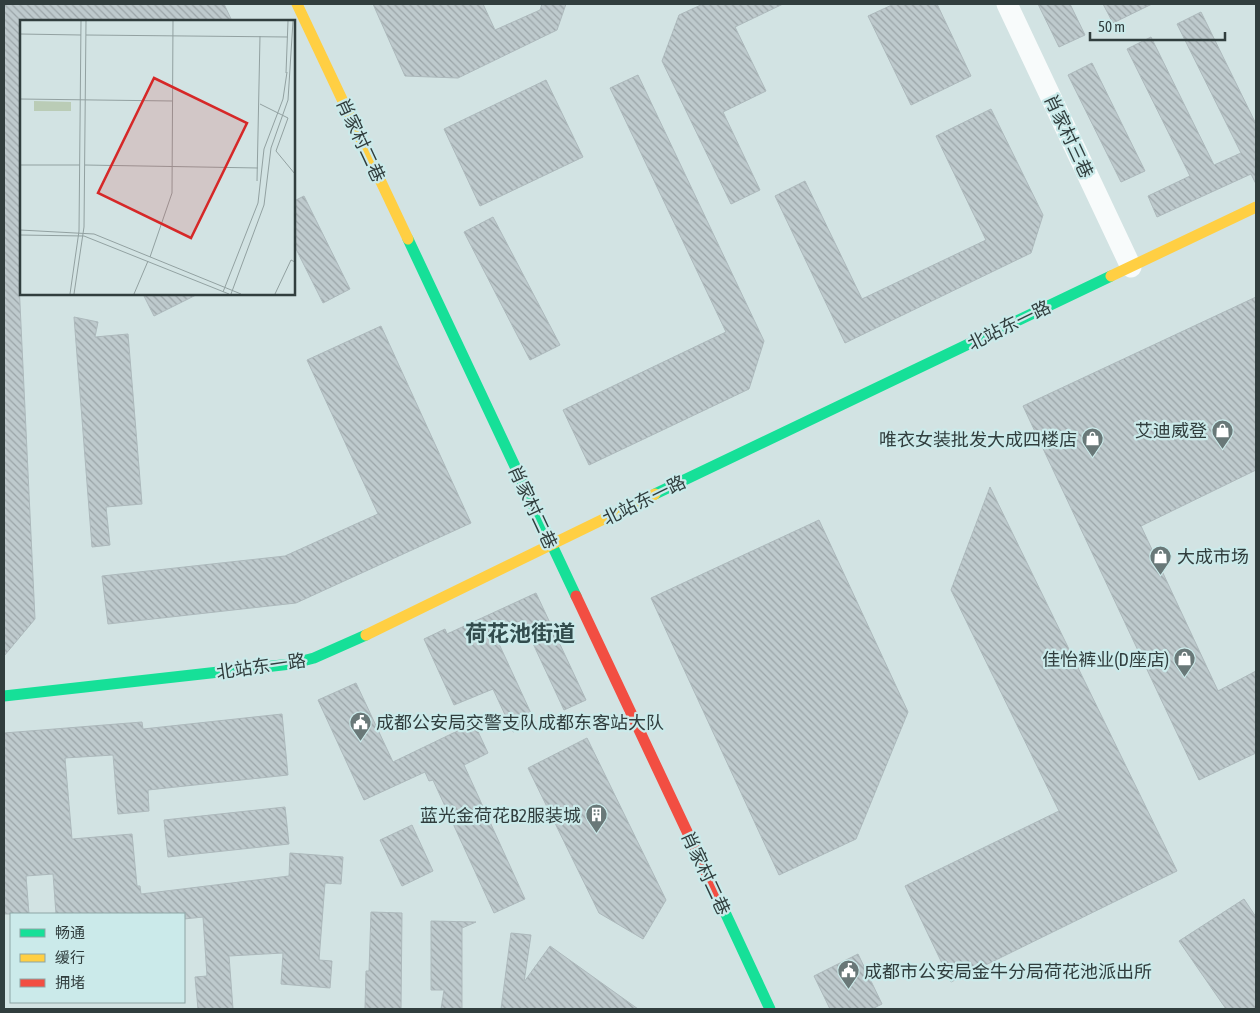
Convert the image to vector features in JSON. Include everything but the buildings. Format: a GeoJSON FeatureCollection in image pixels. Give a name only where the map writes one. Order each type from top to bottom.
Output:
{"type":"FeatureCollection","features":[{"type":"Feature","properties":{"kind":"street","name":"肖家村二巷"},"geometry":{"type":"LineString","coordinates":[[297,4],[770,1009]]}},
{"type":"Feature","properties":{"kind":"street","name":"肖家村三巷"},"geometry":{"type":"LineString","coordinates":[[1007,4],[1131,267]]}},
{"type":"Feature","properties":{"kind":"street","name":"北站东一路"},"geometry":{"type":"LineString","coordinates":[[4,696],[291,664],[314,658],[346,645],[551,544],[1256,207]]}},
{"type":"Feature","properties":{"kind":"traffic: fast"},"geometry":{"type":"LineString","coordinates":[[408,239],[576,596]]}},
{"type":"Feature","properties":{"kind":"traffic: fast"},"geometry":{"type":"LineString","coordinates":[[655,494],[1111,276]]}},
{"type":"Feature","properties":{"kind":"traffic: fast"},"geometry":{"type":"LineString","coordinates":[[4,696],[291,664],[314,658],[366,635]]}},
{"type":"Feature","properties":{"kind":"traffic: fast"},"geometry":{"type":"LineString","coordinates":[[723,908],[770,1009]]}},
{"type":"Feature","properties":{"kind":"traffic: slow"},"geometry":{"type":"LineString","coordinates":[[297,4],[408,239]]}},
{"type":"Feature","properties":{"kind":"traffic: slow"},"geometry":{"type":"LineString","coordinates":[[1111,276],[1256,207]]}},
{"type":"Feature","properties":{"kind":"traffic: slow"},"geometry":{"type":"LineString","coordinates":[[366,635],[655,494]]}},
{"type":"Feature","properties":{"kind":"traffic: jam"},"geometry":{"type":"LineString","coordinates":[[576,596],[723,908]]}},
{"type":"Feature","properties":{"kind":"place","name":"艾迪威登"},"geometry":{"type":"Point","coordinates":[1223,449]}},
{"type":"Feature","properties":{"kind":"place","name":"唯衣女装批发大成四楼店"},"geometry":{"type":"Point","coordinates":[1093,458]}},
{"type":"Feature","properties":{"kind":"place","name":"大成市场"},"geometry":{"type":"Point","coordinates":[1161,575]}},
{"type":"Feature","properties":{"kind":"place","name":"佳怡裤业(D座店)"},"geometry":{"type":"Point","coordinates":[1185,678]}},
{"type":"Feature","properties":{"kind":"place","name":"成都公安局交警支队成都东客站大队"},"geometry":{"type":"Point","coordinates":[360,741]}},
{"type":"Feature","properties":{"kind":"place","name":"蓝光金荷花B2服装城"},"geometry":{"type":"Point","coordinates":[597,834]}},
{"type":"Feature","properties":{"kind":"place","name":"成都市公安局金牛分局荷花池派出所"},"geometry":{"type":"Point","coordinates":[848,990]}},
{"type":"Feature","properties":{"kind":"district","name":"荷花池街道"},"geometry":{"type":"Point","coordinates":[520,633]}}]}
